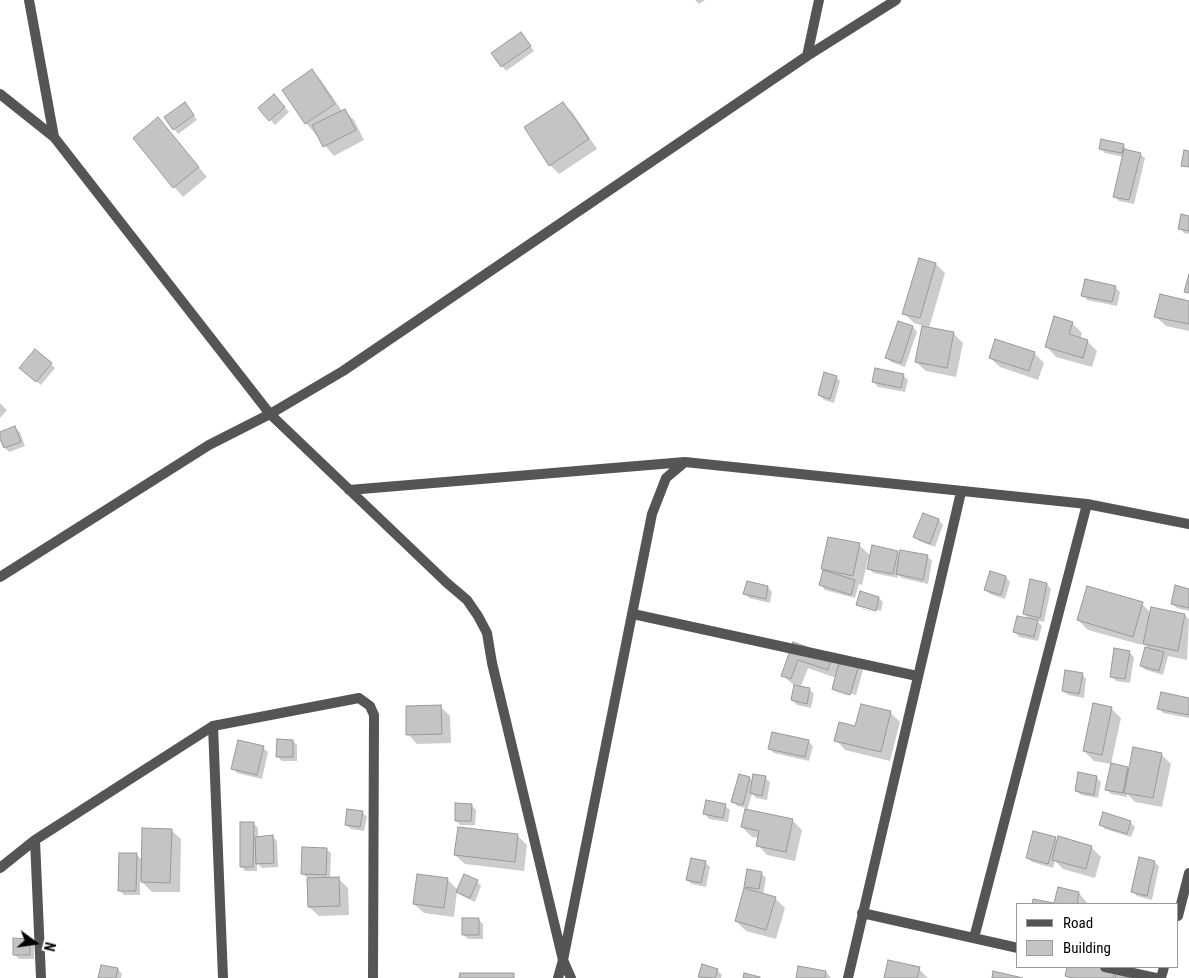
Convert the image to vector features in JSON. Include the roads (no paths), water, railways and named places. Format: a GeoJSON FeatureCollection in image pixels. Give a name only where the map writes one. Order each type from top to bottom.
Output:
{"type":"FeatureCollection","features":[{"type":"Feature","properties":{"kind":"street"},"geometry":{"type":"LineString","coordinates":[[29,0],[54,137]]}},
{"type":"Feature","properties":{"kind":"street"},"geometry":{"type":"LineString","coordinates":[[808,56],[819,0]]}},
{"type":"Feature","properties":{"kind":"street"},"geometry":{"type":"LineString","coordinates":[[0,576],[209,445],[270,414],[343,371],[808,56],[896,0]]}},
{"type":"Feature","properties":{"kind":"street"},"geometry":{"type":"LineString","coordinates":[[0,94],[54,137],[270,414],[446,583],[467,600],[478,616],[487,633],[492,663],[563,960],[571,978]]}},
{"type":"Feature","properties":{"kind":"street"},"geometry":{"type":"LineString","coordinates":[[349,490],[685,462],[1087,504],[1189,524]]}},
{"type":"Feature","properties":{"kind":"street"},"geometry":{"type":"LineString","coordinates":[[558,978],[652,514],[666,478],[685,462]]}},
{"type":"Feature","properties":{"kind":"street"},"geometry":{"type":"LineString","coordinates":[[848,978],[961,492]]}},
{"type":"Feature","properties":{"kind":"street"},"geometry":{"type":"LineString","coordinates":[[974,938],[1087,504]]}},
{"type":"Feature","properties":{"kind":"street"},"geometry":{"type":"LineString","coordinates":[[633,614],[918,676]]}},
{"type":"Feature","properties":{"kind":"street"},"geometry":{"type":"LineString","coordinates":[[0,868],[35,840],[213,726],[359,698],[370,706],[374,715],[373,978]]}},
{"type":"Feature","properties":{"kind":"street"},"geometry":{"type":"LineString","coordinates":[[213,726],[223,978]]}},
{"type":"Feature","properties":{"kind":"street"},"geometry":{"type":"LineString","coordinates":[[35,840],[41,978]]}},
{"type":"Feature","properties":{"kind":"street"},"geometry":{"type":"LineString","coordinates":[[1179,912],[1189,873]]}},
{"type":"Feature","properties":{"kind":"street"},"geometry":{"type":"LineString","coordinates":[[862,913],[1016,948]]}},
{"type":"Feature","properties":{"kind":"street"},"geometry":{"type":"LineString","coordinates":[[1109,968],[1156,978]]}}]}
